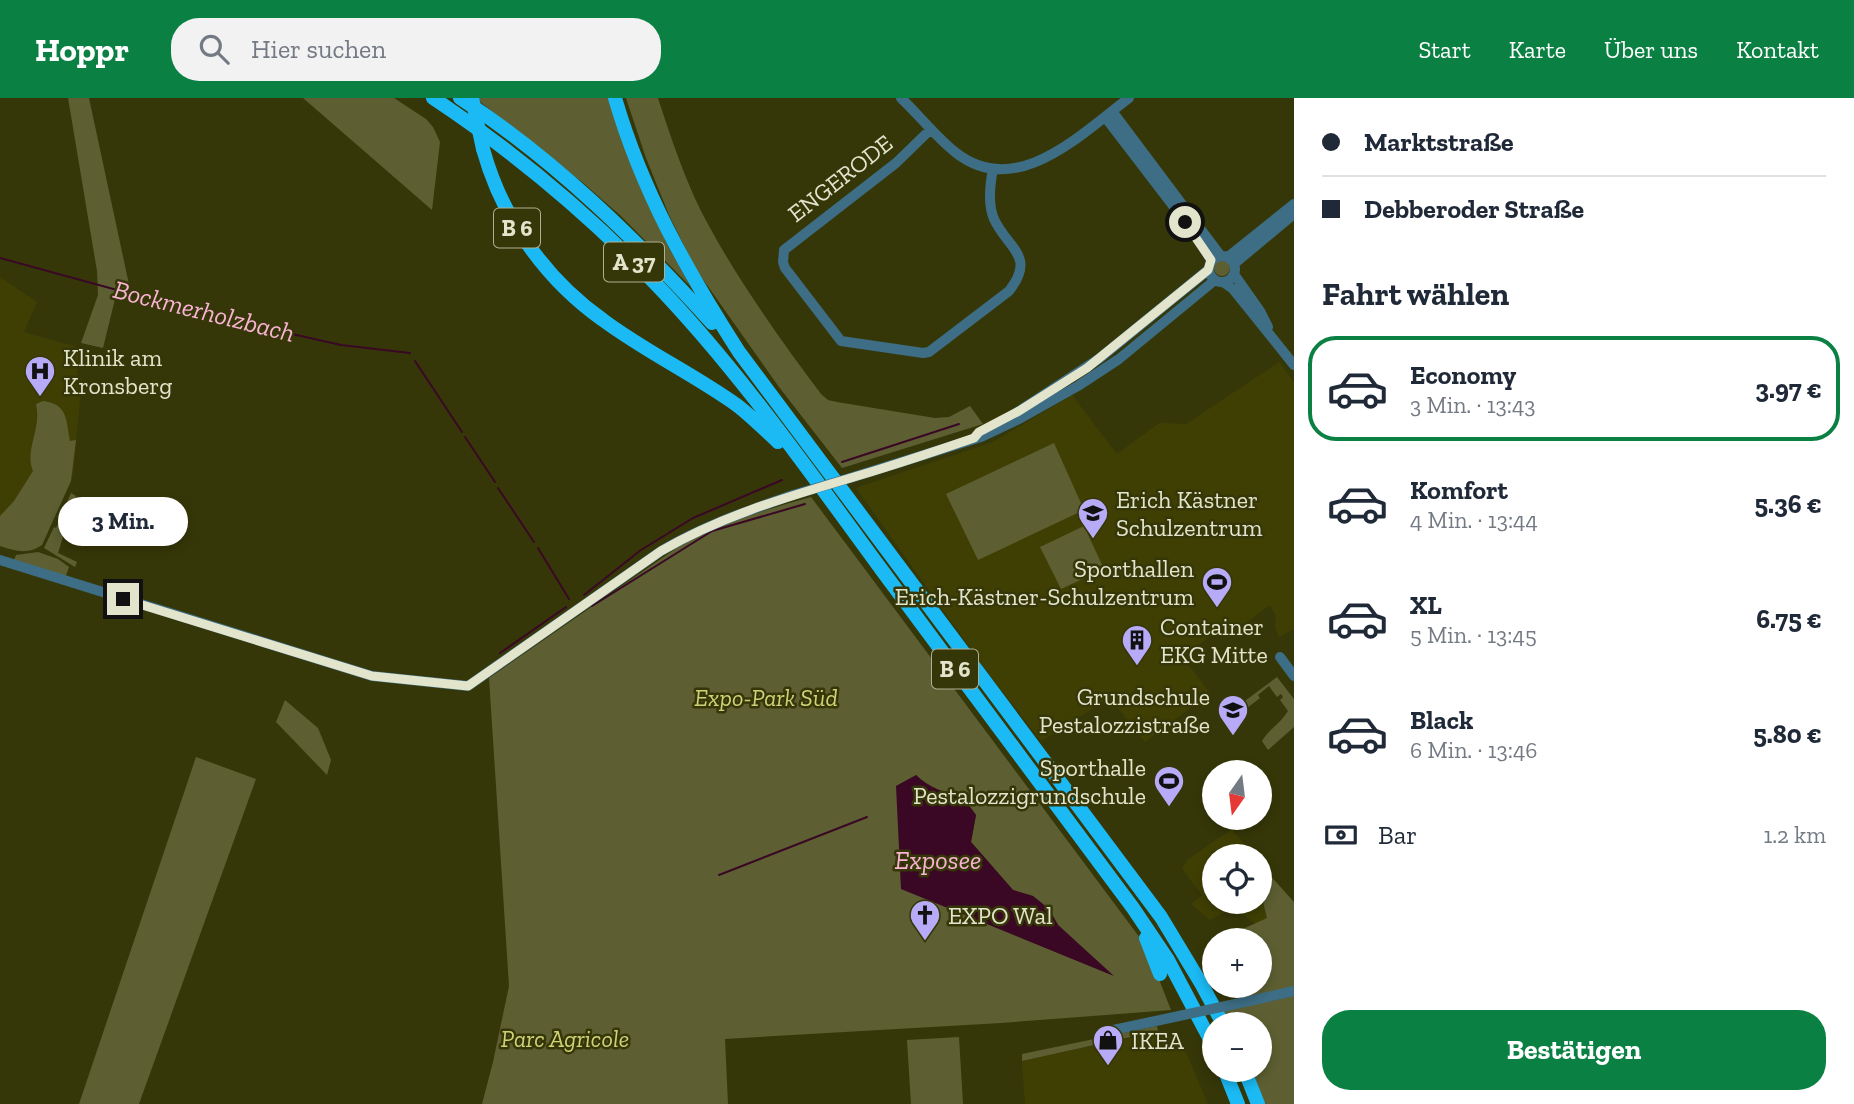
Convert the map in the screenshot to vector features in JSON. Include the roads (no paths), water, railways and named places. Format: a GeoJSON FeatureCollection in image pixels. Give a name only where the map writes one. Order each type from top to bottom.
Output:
{"type":"FeatureCollection","features":[{"type":"Feature","properties":{"kind":"highway","name":"A 37"},"geometry":{"type":"LineString","coordinates":[[433,98],[464,118],[544,180],[654,282],[727,365],[801,461]]}},
{"type":"Feature","properties":{"kind":"highway","name":"A 37"},"geometry":{"type":"LineString","coordinates":[[460,98],[533,152],[607,216],[739,352]]}},
{"type":"Feature","properties":{"kind":"highway","name":"B 6"},"geometry":{"type":"LineString","coordinates":[[472,98],[489,170],[514,223],[539,260],[572,295],[603,321],[738,407],[801,461],[1133,908],[1168,960],[1202,1024]]}},
{"type":"Feature","properties":{"kind":"highway","name":"B 6"},"geometry":{"type":"LineString","coordinates":[[615,98],[636,159],[664,226],[739,352],[1160,917],[1196,973],[1217,1012]]}},
{"type":"Feature","properties":{"kind":"highway"},"geometry":{"type":"LineString","coordinates":[[1133,908],[1160,974]]}},
{"type":"Feature","properties":{"kind":"highway"},"geometry":{"type":"LineString","coordinates":[[1229,1082],[1238,1104]]}},
{"type":"Feature","properties":{"kind":"highway"},"geometry":{"type":"LineString","coordinates":[[1249,1082],[1258,1104]]}},
{"type":"Feature","properties":{"kind":"street"},"geometry":{"type":"LineString","coordinates":[[901,98],[966,160],[993,169],[1020,168],[1044,159],[1129,98]]}},
{"type":"Feature","properties":{"kind":"street"},"geometry":{"type":"LineString","coordinates":[[1109,114],[1197,236],[1223,263],[1260,311],[1273,337]]}},
{"type":"Feature","properties":{"kind":"street","name":"ENGERODE"},"geometry":{"type":"LineString","coordinates":[[931,129],[896,163],[784,250],[785,268],[841,341],[923,354],[1009,291],[1018,277],[1021,263],[1017,249],[993,217],[993,169]]}},
{"type":"Feature","properties":{"kind":"street"},"geometry":{"type":"LineString","coordinates":[[1066,388],[1294,204]]}},
{"type":"Feature","properties":{"kind":"street"},"geometry":{"type":"LineString","coordinates":[[0,560],[372,676],[468,686],[683,538],[724,518],[974,438],[979,432],[1066,388],[1137,346],[1219,281],[1223,263],[1294,214]]}},
{"type":"Feature","properties":{"kind":"street"},"geometry":{"type":"LineString","coordinates":[[1219,281],[1223,263]]}},
{"type":"Feature","properties":{"kind":"street"},"geometry":{"type":"LineString","coordinates":[[1219,281],[1233,289],[1294,365]]}},
{"type":"Feature","properties":{"kind":"street"},"geometry":{"type":"LineString","coordinates":[[1280,657],[1294,677]]}},
{"type":"Feature","properties":{"kind":"street"},"geometry":{"type":"LineString","coordinates":[[1104,1032],[1294,991]]}},
{"type":"Feature","properties":{"kind":"water","name":"Exposee"},"geometry":{"type":"Polygon","coordinates":[[[916,775],[937,789],[962,796],[976,815],[971,842],[1013,890],[1033,896],[1049,909],[1058,925],[1114,976],[901,889],[896,786],[916,775]]]}},
{"type":"Feature","properties":{"kind":"waterway","name":"Bockmerholzbach"},"geometry":{"type":"LineString","coordinates":[[0,258],[212,316],[341,345],[410,353]]}},
{"type":"Feature","properties":{"kind":"waterway","name":"Bockmerholzbach"},"geometry":{"type":"LineString","coordinates":[[415,361],[462,432]]}},
{"type":"Feature","properties":{"kind":"waterway","name":"Bockmerholzbach"},"geometry":{"type":"LineString","coordinates":[[842,462],[959,424]]}},
{"type":"Feature","properties":{"kind":"waterway","name":"Bockmerholzbach"},"geometry":{"type":"LineString","coordinates":[[465,437],[495,482]]}},
{"type":"Feature","properties":{"kind":"waterway","name":"Bockmerholzbach"},"geometry":{"type":"LineString","coordinates":[[584,595],[641,550],[693,518],[782,480]]}},
{"type":"Feature","properties":{"kind":"waterway","name":"Bockmerholzbach"},"geometry":{"type":"LineString","coordinates":[[498,488],[534,542]]}},
{"type":"Feature","properties":{"kind":"waterway"},"geometry":{"type":"LineString","coordinates":[[592,606],[712,531],[805,504]]}},
{"type":"Feature","properties":{"kind":"waterway","name":"Bockmerholzbach"},"geometry":{"type":"LineString","coordinates":[[538,548],[569,599]]}},
{"type":"Feature","properties":{"kind":"waterway"},"geometry":{"type":"LineString","coordinates":[[500,653],[566,607]]}},
{"type":"Feature","properties":{"kind":"waterway"},"geometry":{"type":"LineString","coordinates":[[719,875],[867,817]]}},
{"type":"Feature","properties":{"kind":"place","name":"Klinik am Kronsberg"},"geometry":{"type":"Point","coordinates":[40,398]}},
{"type":"Feature","properties":{"kind":"place","name":"Erich Kästner Schulzentrum"},"geometry":{"type":"Point","coordinates":[1093,540]}},
{"type":"Feature","properties":{"kind":"place","name":"Sporthallen Erich-Kästner-Schulzentrum"},"geometry":{"type":"Point","coordinates":[1217,609]}},
{"type":"Feature","properties":{"kind":"place","name":"Container EKG Mitte"},"geometry":{"type":"Point","coordinates":[1137,667]}},
{"type":"Feature","properties":{"kind":"place","name":"Grundschule Pestalozzistraße"},"geometry":{"type":"Point","coordinates":[1233,737]}},
{"type":"Feature","properties":{"kind":"place","name":"Sporthalle Pestalozzigrundschule"},"geometry":{"type":"Point","coordinates":[1169,808]}},
{"type":"Feature","properties":{"kind":"place","name":"EXPO Wal"},"geometry":{"type":"Point","coordinates":[925,942]}},
{"type":"Feature","properties":{"kind":"place","name":"IKEA"},"geometry":{"type":"Point","coordinates":[1108,1067]}},
{"type":"Feature","properties":{"kind":"park label","name":"Expo-Park Süd"},"geometry":{"type":"Point","coordinates":[766,697]}},
{"type":"Feature","properties":{"kind":"park label","name":"Parc Agricole"},"geometry":{"type":"Point","coordinates":[565,1038]}}]}
